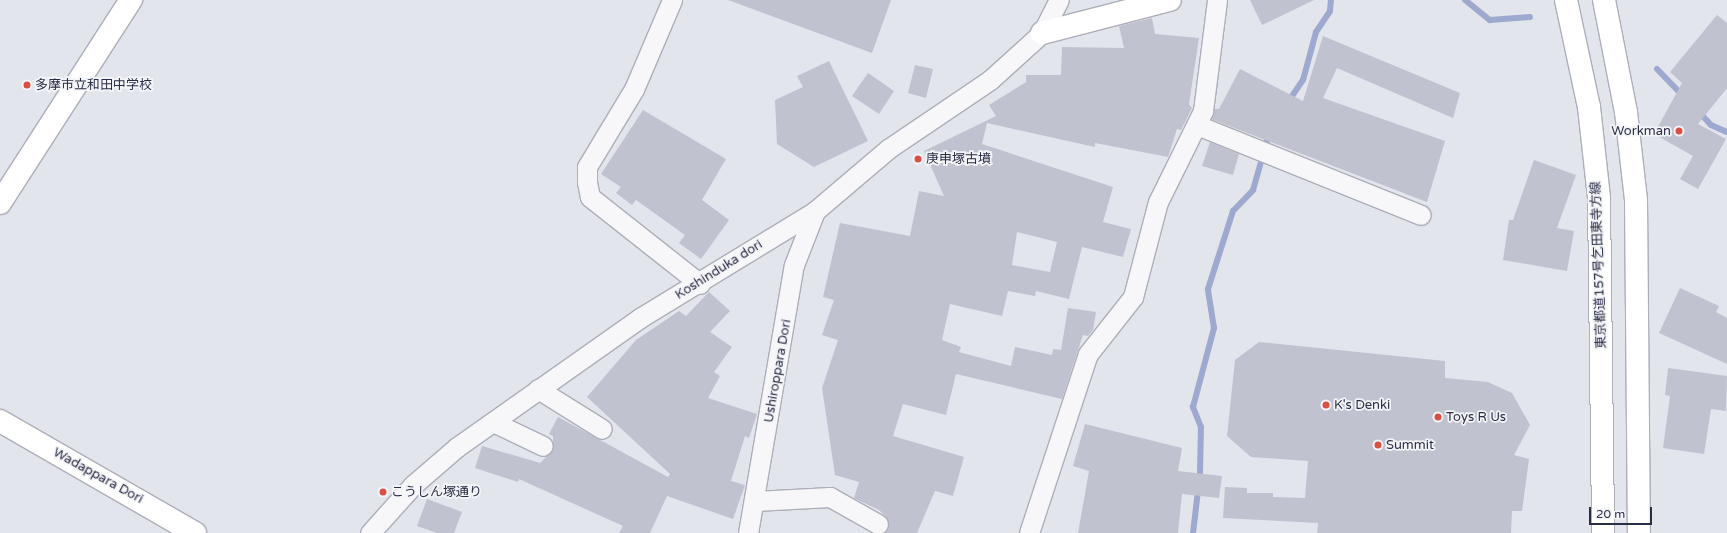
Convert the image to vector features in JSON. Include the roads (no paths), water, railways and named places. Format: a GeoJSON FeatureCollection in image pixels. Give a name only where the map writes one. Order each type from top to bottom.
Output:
{"type":"FeatureCollection","features":[{"type":"Feature","properties":{"kind":"main road"},"geometry":{"type":"LineString","coordinates":[[0,203],[131,0]]}},
{"type":"Feature","properties":{"kind":"main road"},"geometry":{"type":"LineString","coordinates":[[1042,33],[1170,0]]}},
{"type":"Feature","properties":{"kind":"main road","name":"東京都道157号乞田東寺方線"},"geometry":{"type":"LineString","coordinates":[[1566,0],[1589,107],[1599,198],[1603,533]]}},
{"type":"Feature","properties":{"kind":"main road"},"geometry":{"type":"LineString","coordinates":[[1604,0],[1626,112],[1636,200],[1639,533]]}},
{"type":"Feature","properties":{"kind":"main road","name":"Wadappara Dori"},"geometry":{"type":"LineString","coordinates":[[0,421],[196,533]]}},
{"type":"Feature","properties":{"kind":"street"},"geometry":{"type":"LineString","coordinates":[[672,0],[634,89],[588,167],[587,182],[590,196],[700,284]]}},
{"type":"Feature","properties":{"kind":"street","name":"Koshinduka dori"},"geometry":{"type":"LineString","coordinates":[[370,533],[413,485],[493,422],[538,389],[640,318],[700,284],[815,211],[888,149],[990,80],[1042,33],[1059,0]]}},
{"type":"Feature","properties":{"kind":"street"},"geometry":{"type":"LineString","coordinates":[[1029,533],[1088,354],[1133,297],[1158,202],[1197,125],[1205,97],[1218,0]]}},
{"type":"Feature","properties":{"kind":"street"},"geometry":{"type":"LineString","coordinates":[[1197,125],[1420,215]]}},
{"type":"Feature","properties":{"kind":"street","name":"Ushiroppara Dori"},"geometry":{"type":"LineString","coordinates":[[748,533],[755,502],[794,265],[815,211]]}},
{"type":"Feature","properties":{"kind":"street"},"geometry":{"type":"LineString","coordinates":[[538,389],[602,429]]}},
{"type":"Feature","properties":{"kind":"street"},"geometry":{"type":"LineString","coordinates":[[493,422],[543,446]]}},
{"type":"Feature","properties":{"kind":"street"},"geometry":{"type":"LineString","coordinates":[[755,502],[830,497],[878,524]]}},
{"type":"Feature","properties":{"kind":"waterway"},"geometry":{"type":"LineString","coordinates":[[1288,102],[1303,80],[1316,32],[1330,11],[1331,0]]}},
{"type":"Feature","properties":{"kind":"waterway"},"geometry":{"type":"LineString","coordinates":[[1465,0],[1490,20],[1530,17]]}},
{"type":"Feature","properties":{"kind":"waterway"},"geometry":{"type":"LineString","coordinates":[[1657,69],[1683,96]]}},
{"type":"Feature","properties":{"kind":"waterway"},"geometry":{"type":"LineString","coordinates":[[1698,111],[1711,125],[1727,132]]}},
{"type":"Feature","properties":{"kind":"waterway"},"geometry":{"type":"LineString","coordinates":[[1193,533],[1200,473],[1201,427],[1193,407],[1214,328],[1208,289],[1233,211],[1253,190],[1269,134]]}},
{"type":"Feature","properties":{"kind":"place","name":"多摩市立和田中学校"},"geometry":{"type":"Point","coordinates":[27,85]}},
{"type":"Feature","properties":{"kind":"place","name":"Workman"},"geometry":{"type":"Point","coordinates":[1679,131]}},
{"type":"Feature","properties":{"kind":"place","name":"庚申塚古墳"},"geometry":{"type":"Point","coordinates":[918,159]}},
{"type":"Feature","properties":{"kind":"place","name":"K's Denki"},"geometry":{"type":"Point","coordinates":[1326,405]}},
{"type":"Feature","properties":{"kind":"place","name":"Toys R Us"},"geometry":{"type":"Point","coordinates":[1438,417]}},
{"type":"Feature","properties":{"kind":"place","name":"Summit"},"geometry":{"type":"Point","coordinates":[1378,445]}},
{"type":"Feature","properties":{"kind":"place","name":"こうしん塚通り"},"geometry":{"type":"Point","coordinates":[383,492]}}]}
